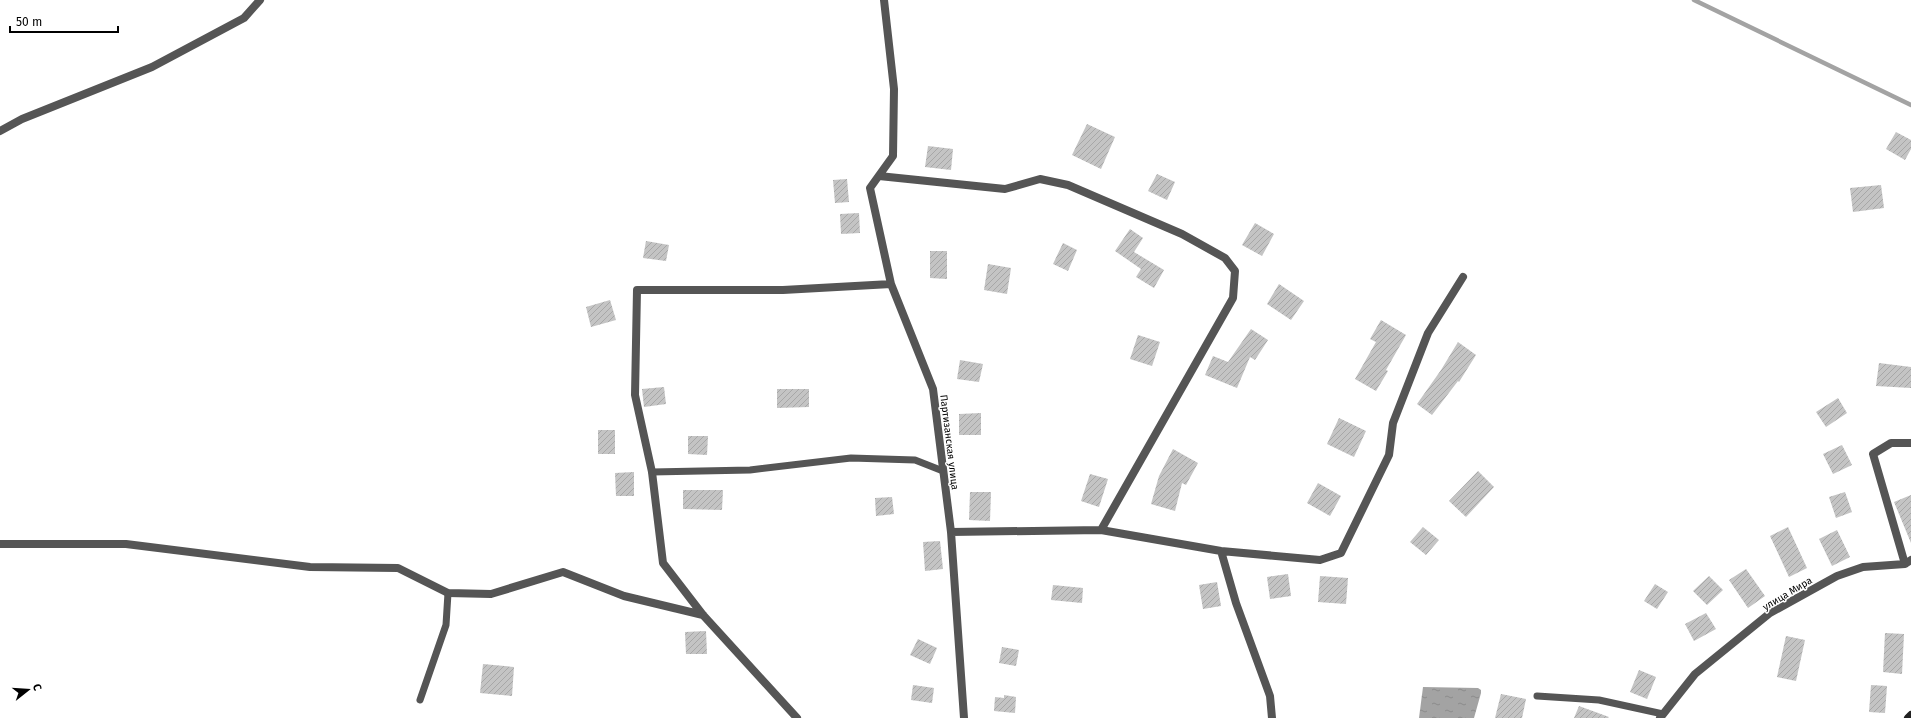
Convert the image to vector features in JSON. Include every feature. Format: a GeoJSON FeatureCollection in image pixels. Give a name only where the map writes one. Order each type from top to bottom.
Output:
{"type":"FeatureCollection","features":[{"type":"Feature","properties":{"kind":"main road"},"geometry":{"type":"LineString","coordinates":[[1908,718],[1911,715]]}},
{"type":"Feature","properties":{"kind":"street"},"geometry":{"type":"LineString","coordinates":[[0,131],[22,119],[152,67],[244,18],[260,0]]}},
{"type":"Feature","properties":{"kind":"street","name":"Партизанская улица"},"geometry":{"type":"LineString","coordinates":[[884,0],[894,89],[893,156],[870,188],[891,284],[933,389],[951,532],[964,718]]}},
{"type":"Feature","properties":{"kind":"street"},"geometry":{"type":"LineString","coordinates":[[879,176],[1006,189],[1040,179],[1068,185],[1182,234],[1225,258],[1235,271],[1233,298],[1101,530]]}},
{"type":"Feature","properties":{"kind":"street"},"geometry":{"type":"LineString","coordinates":[[951,532],[1101,530],[1221,551],[1320,560],[1341,553],[1389,454],[1393,422],[1428,333],[1463,276]]}},
{"type":"Feature","properties":{"kind":"street"},"geometry":{"type":"LineString","coordinates":[[797,718],[703,615],[663,563],[652,472],[635,395],[638,290],[783,290],[891,284]]}},
{"type":"Feature","properties":{"kind":"street"},"geometry":{"type":"LineString","coordinates":[[1908,562],[1873,454],[1890,443],[1911,443]]}},
{"type":"Feature","properties":{"kind":"street"},"geometry":{"type":"LineString","coordinates":[[0,544],[126,544],[310,567],[398,568],[448,593],[491,594],[563,572],[624,596],[703,615]]}},
{"type":"Feature","properties":{"kind":"street"},"geometry":{"type":"LineString","coordinates":[[1221,551],[1236,603],[1270,696],[1272,718]]}},
{"type":"Feature","properties":{"kind":"street","name":"улица Мира"},"geometry":{"type":"LineString","coordinates":[[1662,716],[1695,674],[1770,613],[1837,576],[1863,567],[1908,562]]}},
{"type":"Feature","properties":{"kind":"lane"},"geometry":{"type":"LineString","coordinates":[[652,472],[750,470],[851,458],[916,460],[943,471]]}},
{"type":"Feature","properties":{"kind":"lane"},"geometry":{"type":"LineString","coordinates":[[420,700],[446,625],[448,593]]}},
{"type":"Feature","properties":{"kind":"lane"},"geometry":{"type":"LineString","coordinates":[[1538,696],[1599,700],[1662,716]]}},
{"type":"Feature","properties":{"kind":"water"},"geometry":{"type":"Polygon","coordinates":[[[1423,687],[1478,688],[1481,690],[1481,693],[1474,718],[1419,718],[1423,687]]]}},
{"type":"Feature","properties":{"kind":"building"},"geometry":{"type":"Polygon","coordinates":[[[1087,124],[1115,137],[1101,169],[1072,155],[1087,124]]]}},
{"type":"Feature","properties":{"kind":"building"},"geometry":{"type":"Polygon","coordinates":[[[1896,132],[1911,140],[1911,149],[1905,160],[1886,149],[1896,132]]]}},
{"type":"Feature","properties":{"kind":"building"},"geometry":{"type":"Polygon","coordinates":[[[928,146],[953,149],[951,170],[925,167],[928,146]]]}},
{"type":"Feature","properties":{"kind":"building"},"geometry":{"type":"Polygon","coordinates":[[[1157,174],[1175,182],[1167,200],[1148,191],[1157,174]]]}},
{"type":"Feature","properties":{"kind":"building"},"geometry":{"type":"Polygon","coordinates":[[[847,179],[849,202],[835,203],[833,180],[847,179]]]}},
{"type":"Feature","properties":{"kind":"building"},"geometry":{"type":"Polygon","coordinates":[[[1881,185],[1884,208],[1853,212],[1850,188],[1881,185]]]}},
{"type":"Feature","properties":{"kind":"building"},"geometry":{"type":"Polygon","coordinates":[[[859,213],[860,233],[841,234],[840,214],[859,213]]]}},
{"type":"Feature","properties":{"kind":"building"},"geometry":{"type":"Polygon","coordinates":[[[1255,223],[1274,234],[1262,256],[1242,245],[1255,223]]]}},
{"type":"Feature","properties":{"kind":"building"},"geometry":{"type":"Polygon","coordinates":[[[1130,229],[1143,238],[1134,252],[1164,270],[1154,288],[1136,277],[1141,269],[1115,251],[1130,229]]]}},
{"type":"Feature","properties":{"kind":"building"},"geometry":{"type":"Polygon","coordinates":[[[646,241],[669,245],[666,261],[643,258],[646,241]]]}},
{"type":"Feature","properties":{"kind":"building"},"geometry":{"type":"Polygon","coordinates":[[[1063,243],[1077,250],[1068,271],[1053,264],[1063,243]]]}},
{"type":"Feature","properties":{"kind":"building"},"geometry":{"type":"Polygon","coordinates":[[[930,251],[947,251],[947,279],[930,278],[930,251]]]}},
{"type":"Feature","properties":{"kind":"building"},"geometry":{"type":"Polygon","coordinates":[[[988,264],[1011,268],[1007,294],[984,290],[988,264]]]}},
{"type":"Feature","properties":{"kind":"building"},"geometry":{"type":"Polygon","coordinates":[[[1279,284],[1304,301],[1291,320],[1267,304],[1279,284]]]}},
{"type":"Feature","properties":{"kind":"building"},"geometry":{"type":"Polygon","coordinates":[[[610,300],[616,320],[591,327],[586,307],[610,300]]]}},
{"type":"Feature","properties":{"kind":"building"},"geometry":{"type":"Polygon","coordinates":[[[1381,320],[1406,335],[1376,391],[1355,379],[1376,342],[1370,339],[1381,320]]]}},
{"type":"Feature","properties":{"kind":"building"},"geometry":{"type":"Polygon","coordinates":[[[1251,329],[1268,340],[1255,360],[1250,357],[1237,388],[1205,375],[1213,356],[1228,362],[1251,329]]]}},
{"type":"Feature","properties":{"kind":"building"},"geometry":{"type":"Polygon","coordinates":[[[1138,335],[1160,342],[1152,366],[1130,359],[1138,335]]]}},
{"type":"Feature","properties":{"kind":"building"},"geometry":{"type":"Polygon","coordinates":[[[1458,342],[1476,355],[1459,382],[1458,381],[1432,415],[1417,404],[1441,370],[1458,342]]]}},
{"type":"Feature","properties":{"kind":"building"},"geometry":{"type":"Polygon","coordinates":[[[960,360],[983,364],[979,382],[957,379],[960,360]]]}},
{"type":"Feature","properties":{"kind":"building"},"geometry":{"type":"Polygon","coordinates":[[[1879,363],[1911,367],[1911,388],[1876,386],[1879,363]]]}},
{"type":"Feature","properties":{"kind":"building"},"geometry":{"type":"Polygon","coordinates":[[[664,387],[666,404],[644,407],[642,389],[664,387]]]}},
{"type":"Feature","properties":{"kind":"building"},"geometry":{"type":"Polygon","coordinates":[[[777,389],[809,389],[809,407],[777,408],[777,389]]]}},
{"type":"Feature","properties":{"kind":"building"},"geometry":{"type":"Polygon","coordinates":[[[1838,398],[1847,413],[1826,427],[1816,412],[1838,398]]]}},
{"type":"Feature","properties":{"kind":"building"},"geometry":{"type":"Polygon","coordinates":[[[981,413],[981,435],[959,435],[959,414],[981,413]]]}},
{"type":"Feature","properties":{"kind":"building"},"geometry":{"type":"Polygon","coordinates":[[[1339,418],[1366,431],[1354,457],[1327,444],[1339,418]]]}},
{"type":"Feature","properties":{"kind":"building"},"geometry":{"type":"Polygon","coordinates":[[[598,430],[615,430],[615,454],[598,454],[598,430]]]}},
{"type":"Feature","properties":{"kind":"building"},"geometry":{"type":"Polygon","coordinates":[[[688,436],[708,436],[707,455],[688,454],[688,436]]]}},
{"type":"Feature","properties":{"kind":"building"},"geometry":{"type":"Polygon","coordinates":[[[1842,445],[1852,465],[1833,474],[1823,454],[1842,445]]]}},
{"type":"Feature","properties":{"kind":"building"},"geometry":{"type":"Polygon","coordinates":[[[1173,449],[1198,463],[1186,485],[1182,483],[1175,511],[1151,504],[1159,476],[1173,449]]]}},
{"type":"Feature","properties":{"kind":"building"},"geometry":{"type":"Polygon","coordinates":[[[1478,471],[1494,487],[1466,517],[1449,501],[1478,471]]]}},
{"type":"Feature","properties":{"kind":"building"},"geometry":{"type":"Polygon","coordinates":[[[634,472],[634,496],[616,496],[615,473],[634,472]]]}},
{"type":"Feature","properties":{"kind":"building"},"geometry":{"type":"Polygon","coordinates":[[[1090,474],[1108,479],[1099,507],[1081,501],[1090,474]]]}},
{"type":"Feature","properties":{"kind":"building"},"geometry":{"type":"Polygon","coordinates":[[[1318,483],[1341,496],[1330,516],[1307,503],[1318,483]]]}},
{"type":"Feature","properties":{"kind":"building"},"geometry":{"type":"Polygon","coordinates":[[[683,490],[723,490],[722,510],[683,509],[683,490]]]}},
{"type":"Feature","properties":{"kind":"building"},"geometry":{"type":"Polygon","coordinates":[[[970,492],[991,492],[990,521],[969,520],[970,492]]]}},
{"type":"Feature","properties":{"kind":"building"},"geometry":{"type":"Polygon","coordinates":[[[1845,492],[1852,512],[1836,518],[1829,497],[1845,492]]]}},
{"type":"Feature","properties":{"kind":"building"},"geometry":{"type":"Polygon","coordinates":[[[1911,495],[1911,543],[1894,502],[1911,495]]]}},
{"type":"Feature","properties":{"kind":"building"},"geometry":{"type":"Polygon","coordinates":[[[892,497],[894,514],[876,516],[875,498],[892,497]]]}},
{"type":"Feature","properties":{"kind":"building"},"geometry":{"type":"Polygon","coordinates":[[[1423,527],[1439,540],[1426,555],[1410,542],[1423,527]]]}},
{"type":"Feature","properties":{"kind":"building"},"geometry":{"type":"Polygon","coordinates":[[[1788,527],[1807,568],[1789,577],[1770,536],[1788,527]]]}},
{"type":"Feature","properties":{"kind":"building"},"geometry":{"type":"Polygon","coordinates":[[[1837,530],[1850,557],[1832,566],[1819,539],[1837,530]]]}},
{"type":"Feature","properties":{"kind":"building"},"geometry":{"type":"Polygon","coordinates":[[[940,541],[943,569],[925,571],[923,542],[940,541]]]}},
{"type":"Feature","properties":{"kind":"building"},"geometry":{"type":"Polygon","coordinates":[[[1746,569],[1765,596],[1748,608],[1729,580],[1746,569]]]}},
{"type":"Feature","properties":{"kind":"building"},"geometry":{"type":"Polygon","coordinates":[[[1288,574],[1291,596],[1270,599],[1267,577],[1288,574]]]}},
{"type":"Feature","properties":{"kind":"building"},"geometry":{"type":"Polygon","coordinates":[[[1320,576],[1348,578],[1346,604],[1318,602],[1320,576]]]}},
{"type":"Feature","properties":{"kind":"building"},"geometry":{"type":"Polygon","coordinates":[[[1709,576],[1723,590],[1707,605],[1693,591],[1709,576]]]}},
{"type":"Feature","properties":{"kind":"building"},"geometry":{"type":"Polygon","coordinates":[[[1217,582],[1221,606],[1203,609],[1199,585],[1217,582]]]}},
{"type":"Feature","properties":{"kind":"building"},"geometry":{"type":"Polygon","coordinates":[[[1655,584],[1668,592],[1657,609],[1644,601],[1655,584]]]}},
{"type":"Feature","properties":{"kind":"building"},"geometry":{"type":"Polygon","coordinates":[[[1053,585],[1083,588],[1082,603],[1051,600],[1053,585]]]}},
{"type":"Feature","properties":{"kind":"building"},"geometry":{"type":"Polygon","coordinates":[[[1706,613],[1716,629],[1694,641],[1685,624],[1706,613]]]}},
{"type":"Feature","properties":{"kind":"building"},"geometry":{"type":"Polygon","coordinates":[[[706,631],[707,654],[686,654],[685,632],[706,631]]]}},
{"type":"Feature","properties":{"kind":"building"},"geometry":{"type":"Polygon","coordinates":[[[1885,633],[1904,634],[1902,674],[1883,672],[1885,633]]]}},
{"type":"Feature","properties":{"kind":"building"},"geometry":{"type":"Polygon","coordinates":[[[1786,636],[1805,640],[1796,681],[1777,677],[1786,636]]]}},
{"type":"Feature","properties":{"kind":"building"},"geometry":{"type":"Polygon","coordinates":[[[918,639],[937,648],[930,664],[910,655],[918,639]]]}},
{"type":"Feature","properties":{"kind":"building"},"geometry":{"type":"Polygon","coordinates":[[[1002,647],[1019,650],[1016,666],[999,663],[1002,647]]]}},
{"type":"Feature","properties":{"kind":"building"},"geometry":{"type":"Polygon","coordinates":[[[483,664],[514,667],[512,696],[480,693],[483,664]]]}},
{"type":"Feature","properties":{"kind":"building"},"geometry":{"type":"Polygon","coordinates":[[[1639,670],[1656,677],[1647,699],[1630,692],[1639,670]]]}},
{"type":"Feature","properties":{"kind":"building"},"geometry":{"type":"Polygon","coordinates":[[[913,685],[934,688],[932,703],[911,700],[913,685]]]}},
{"type":"Feature","properties":{"kind":"building"},"geometry":{"type":"Polygon","coordinates":[[[1871,685],[1887,686],[1885,713],[1869,712],[1871,685]]]}},
{"type":"Feature","properties":{"kind":"building"},"geometry":{"type":"Polygon","coordinates":[[[1501,694],[1526,699],[1522,718],[1495,718],[1501,694]]]}},
{"type":"Feature","properties":{"kind":"building"},"geometry":{"type":"Polygon","coordinates":[[[1004,695],[1016,697],[1015,713],[994,711],[995,697],[1004,698],[1004,695]]]}},
{"type":"Feature","properties":{"kind":"building"},"geometry":{"type":"Polygon","coordinates":[[[1579,706],[1609,717],[1574,718],[1579,706]]]}},
{"type":"Feature","properties":{"kind":"waterway"},"geometry":{"type":"LineString","coordinates":[[1694,0],[1911,105]]}}]}
